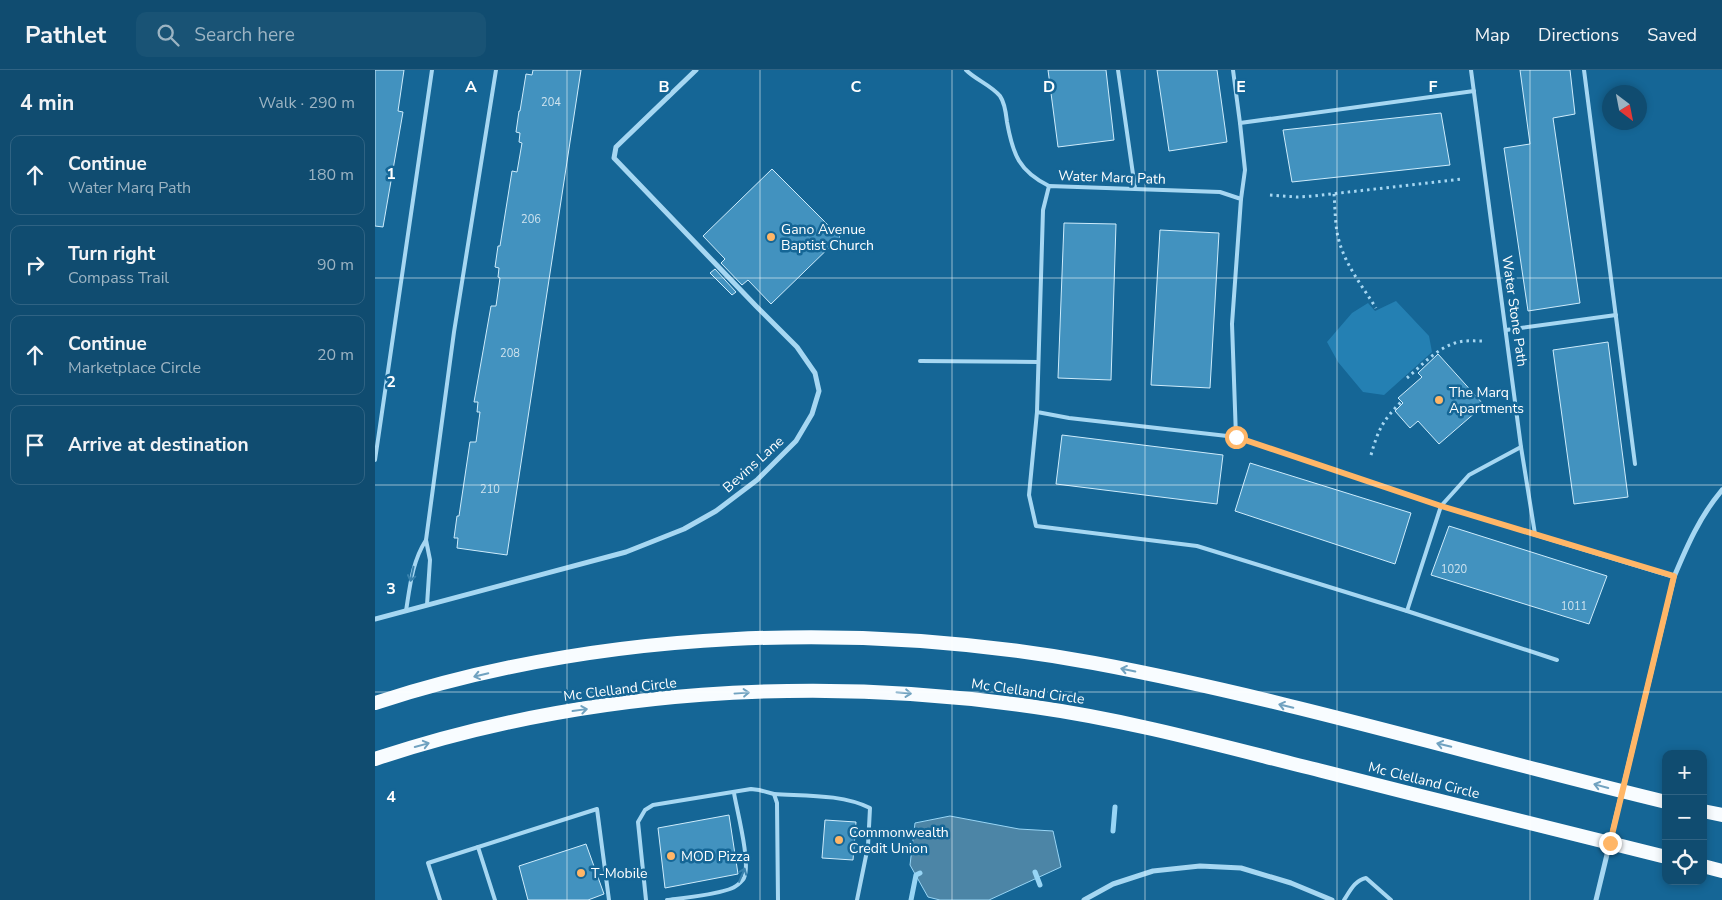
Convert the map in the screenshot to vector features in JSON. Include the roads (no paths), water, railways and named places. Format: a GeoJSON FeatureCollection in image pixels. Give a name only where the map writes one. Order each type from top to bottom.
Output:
{"type":"FeatureCollection","features":[{"type":"Feature","properties":{"kind":"highway"},"geometry":{"type":"LineString","coordinates":[[375,703],[412,691],[497,671],[619,650],[688,642],[762,638],[881,639],[1005,650],[1127,670],[1338,718],[1662,801]]}},
{"type":"Feature","properties":{"kind":"highway","name":"Mc Clelland Circle"},"geometry":{"type":"LineString","coordinates":[[375,759],[398,751],[501,725],[566,712],[622,704],[692,696],[762,692],[892,692],[1036,707],[1158,730],[1662,856]]}},
{"type":"Feature","properties":{"kind":"highway"},"geometry":{"type":"LineString","coordinates":[[1707,812],[1722,816]]}},
{"type":"Feature","properties":{"kind":"highway"},"geometry":{"type":"LineString","coordinates":[[1707,867],[1722,871]]}},
{"type":"Feature","properties":{"kind":"street","name":"Bevins Lane"},"geometry":{"type":"LineString","coordinates":[[375,619],[626,552],[684,529],[716,511],[757,480],[796,441],[812,414],[819,391],[815,373],[797,347],[614,158],[616,147],[696,70]]}},
{"type":"Feature","properties":{"kind":"street"},"geometry":{"type":"LineString","coordinates":[[1596,900],[1674,576],[1692,534],[1713,500],[1722,490]]}},
{"type":"Feature","properties":{"kind":"street"},"geometry":{"type":"LineString","coordinates":[[1084,900],[1113,884],[1153,871],[1200,866],[1241,868],[1291,883],[1332,900]]}},
{"type":"Feature","properties":{"kind":"lane"},"geometry":{"type":"LineString","coordinates":[[375,460],[432,70]]}},
{"type":"Feature","properties":{"kind":"lane"},"geometry":{"type":"LineString","coordinates":[[427,605],[430,560],[426,540],[454,332],[496,70]]}},
{"type":"Feature","properties":{"kind":"lane"},"geometry":{"type":"LineString","coordinates":[[966,70],[1000,96],[1005,106],[1010,136],[1019,162],[1025,171],[1036,180],[1049,186]]}},
{"type":"Feature","properties":{"kind":"lane"},"geometry":{"type":"LineString","coordinates":[[1118,70],[1135,188]]}},
{"type":"Feature","properties":{"kind":"lane"},"geometry":{"type":"LineString","coordinates":[[1233,70],[1245,170],[1241,199],[1232,324],[1236,437]]}},
{"type":"Feature","properties":{"kind":"lane","name":"Water Stone Path"},"geometry":{"type":"LineString","coordinates":[[1471,70],[1521,447],[1535,534]]}},
{"type":"Feature","properties":{"kind":"lane"},"geometry":{"type":"LineString","coordinates":[[1584,70],[1635,464]]}},
{"type":"Feature","properties":{"kind":"lane"},"geometry":{"type":"LineString","coordinates":[[1240,123],[1474,91]]}},
{"type":"Feature","properties":{"kind":"lane","name":"Water Marq Path"},"geometry":{"type":"LineString","coordinates":[[1241,199],[1220,192],[1049,186],[1043,210],[1037,412],[1029,496],[1036,526],[1197,546],[1407,611]]}},
{"type":"Feature","properties":{"kind":"lane"},"geometry":{"type":"LineString","coordinates":[[1506,330],[1616,315]]}},
{"type":"Feature","properties":{"kind":"lane"},"geometry":{"type":"LineString","coordinates":[[920,361],[1038,362]]}},
{"type":"Feature","properties":{"kind":"lane"},"geometry":{"type":"LineString","coordinates":[[1037,412],[1069,418],[1236,437],[1441,506],[1674,576]]}},
{"type":"Feature","properties":{"kind":"lane"},"geometry":{"type":"LineString","coordinates":[[1521,447],[1469,475],[1441,506],[1407,611],[1557,660]]}},
{"type":"Feature","properties":{"kind":"lane"},"geometry":{"type":"LineString","coordinates":[[406,611],[415,563],[419,551],[426,540]]}},
{"type":"Feature","properties":{"kind":"lane"},"geometry":{"type":"LineString","coordinates":[[646,900],[638,822],[645,810],[653,805],[751,790],[858,802],[870,808],[868,846],[857,900]]}},
{"type":"Feature","properties":{"kind":"lane"},"geometry":{"type":"LineString","coordinates":[[667,900],[704,896],[735,888],[744,878],[746,868],[745,853],[734,793]]}},
{"type":"Feature","properties":{"kind":"lane"},"geometry":{"type":"LineString","coordinates":[[774,794],[778,818],[778,900]]}},
{"type":"Feature","properties":{"kind":"lane"},"geometry":{"type":"LineString","coordinates":[[441,900],[428,863],[597,809],[609,900]]}},
{"type":"Feature","properties":{"kind":"lane"},"geometry":{"type":"LineString","coordinates":[[478,847],[495,900]]}},
{"type":"Feature","properties":{"kind":"lane"},"geometry":{"type":"LineString","coordinates":[[1344,900],[1352,887],[1360,879],[1366,878],[1391,900]]}},
{"type":"Feature","properties":{"kind":"waterway"},"geometry":{"type":"LineString","coordinates":[[1113,831],[1115,807]]}},
{"type":"Feature","properties":{"kind":"waterway"},"geometry":{"type":"LineString","coordinates":[[1035,872],[1040,885]]}},
{"type":"Feature","properties":{"kind":"waterway"},"geometry":{"type":"LineString","coordinates":[[911,900],[916,875],[920,873]]}},
{"type":"Feature","properties":{"kind":"place","name":"Gano Avenue Baptist Church"},"geometry":{"type":"Point","coordinates":[771,237]}},
{"type":"Feature","properties":{"kind":"place","name":"The Marq Apartments"},"geometry":{"type":"Point","coordinates":[1439,400]}},
{"type":"Feature","properties":{"kind":"place","name":"Commonwealth Credit Union"},"geometry":{"type":"Point","coordinates":[839,840]}},
{"type":"Feature","properties":{"kind":"place","name":"MOD Pizza"},"geometry":{"type":"Point","coordinates":[671,856]}},
{"type":"Feature","properties":{"kind":"place","name":"T-Mobile"},"geometry":{"type":"Point","coordinates":[581,873]}}]}
